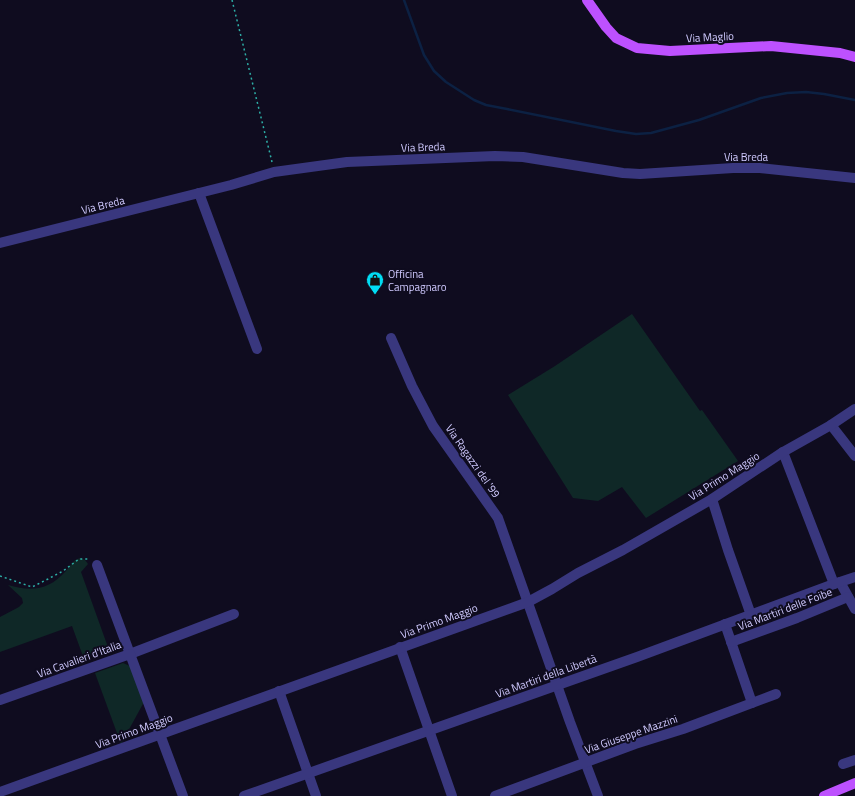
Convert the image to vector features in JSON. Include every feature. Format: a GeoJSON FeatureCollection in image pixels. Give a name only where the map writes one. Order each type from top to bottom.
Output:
{"type":"FeatureCollection","features":[{"type":"Feature","properties":{"kind":"main road","name":"Via Maglio"},"geometry":{"type":"LineString","coordinates":[[587,0],[606,27],[616,38],[637,48],[670,51],[771,46],[840,53],[855,57]]}},
{"type":"Feature","properties":{"kind":"main road"},"geometry":{"type":"LineString","coordinates":[[824,796],[855,783]]}},
{"type":"Feature","properties":{"kind":"street","name":"Via Breda"},"geometry":{"type":"LineString","coordinates":[[0,243],[231,185],[274,172],[347,162],[495,156],[523,157],[623,173],[640,174],[733,168],[760,168],[855,178]]}},
{"type":"Feature","properties":{"kind":"street"},"geometry":{"type":"LineString","coordinates":[[199,193],[257,349]]}},
{"type":"Feature","properties":{"kind":"street","name":"Via Ragazzi del '99"},"geometry":{"type":"LineString","coordinates":[[391,338],[412,386],[433,426],[498,518],[542,645],[598,796]]}},
{"type":"Feature","properties":{"kind":"street","name":"Via Primo Maggio"},"geometry":{"type":"LineString","coordinates":[[0,792],[528,602],[712,499],[783,452],[831,425],[855,409]]}},
{"type":"Feature","properties":{"kind":"street"},"geometry":{"type":"LineString","coordinates":[[831,425],[855,456]]}},
{"type":"Feature","properties":{"kind":"street","name":"Via Martiri delle Foibe"},"geometry":{"type":"LineString","coordinates":[[783,452],[837,583],[855,609]]}},
{"type":"Feature","properties":{"kind":"street"},"geometry":{"type":"LineString","coordinates":[[712,499],[751,615]]}},
{"type":"Feature","properties":{"kind":"street"},"geometry":{"type":"LineString","coordinates":[[97,564],[130,654],[234,614]]}},
{"type":"Feature","properties":{"kind":"street","name":"Via Martiri della Libertà"},"geometry":{"type":"LineString","coordinates":[[244,796],[557,684],[637,657],[855,577]]}},
{"type":"Feature","properties":{"kind":"street","name":"Via Martiri delle Foibe"},"geometry":{"type":"LineString","coordinates":[[731,642],[782,624],[848,597]]}},
{"type":"Feature","properties":{"kind":"street"},"geometry":{"type":"LineString","coordinates":[[725,624],[752,703]]}},
{"type":"Feature","properties":{"kind":"street"},"geometry":{"type":"LineString","coordinates":[[400,647],[428,731],[452,796]]}},
{"type":"Feature","properties":{"kind":"street","name":"Via Cavalieri d'Italia"},"geometry":{"type":"LineString","coordinates":[[0,700],[130,654],[183,796]]}},
{"type":"Feature","properties":{"kind":"street"},"geometry":{"type":"LineString","coordinates":[[279,691],[316,796]]}},
{"type":"Feature","properties":{"kind":"street","name":"Via Giuseppe Mazzini"},"geometry":{"type":"LineString","coordinates":[[494,796],[635,744],[683,729],[776,694]]}},
{"type":"Feature","properties":{"kind":"street"},"geometry":{"type":"LineString","coordinates":[[844,764],[855,760]]}},
{"type":"Feature","properties":{"kind":"path"},"geometry":{"type":"LineString","coordinates":[[232,0],[274,172]]}},
{"type":"Feature","properties":{"kind":"path"},"geometry":{"type":"LineString","coordinates":[[0,576],[32,587],[80,559],[89,559],[97,564]]}},
{"type":"Feature","properties":{"kind":"green space"},"geometry":{"type":"Polygon","coordinates":[[[632,314],[700,411],[702,410],[738,461],[646,518],[622,487],[598,501],[573,498],[508,395],[555,366],[632,314]]]}},
{"type":"Feature","properties":{"kind":"green space"},"geometry":{"type":"Polygon","coordinates":[[[80,558],[85,560],[88,564],[81,572],[109,650],[84,659],[72,626],[0,652],[0,617],[19,607],[23,603],[22,598],[8,585],[32,589],[47,586],[60,577],[74,561],[80,558]]]}},
{"type":"Feature","properties":{"kind":"green space"},"geometry":{"type":"Polygon","coordinates":[[[123,663],[130,666],[144,702],[121,744],[95,673],[123,663]]]}},
{"type":"Feature","properties":{"kind":"waterway"},"geometry":{"type":"LineString","coordinates":[[404,0],[424,55],[434,71],[446,82],[474,100],[486,105],[636,134],[651,133],[699,120],[761,98],[787,93],[806,92],[855,100]]}},
{"type":"Feature","properties":{"kind":"place","name":"Officina Campagnaro"},"geometry":{"type":"Point","coordinates":[375,295]}}]}
